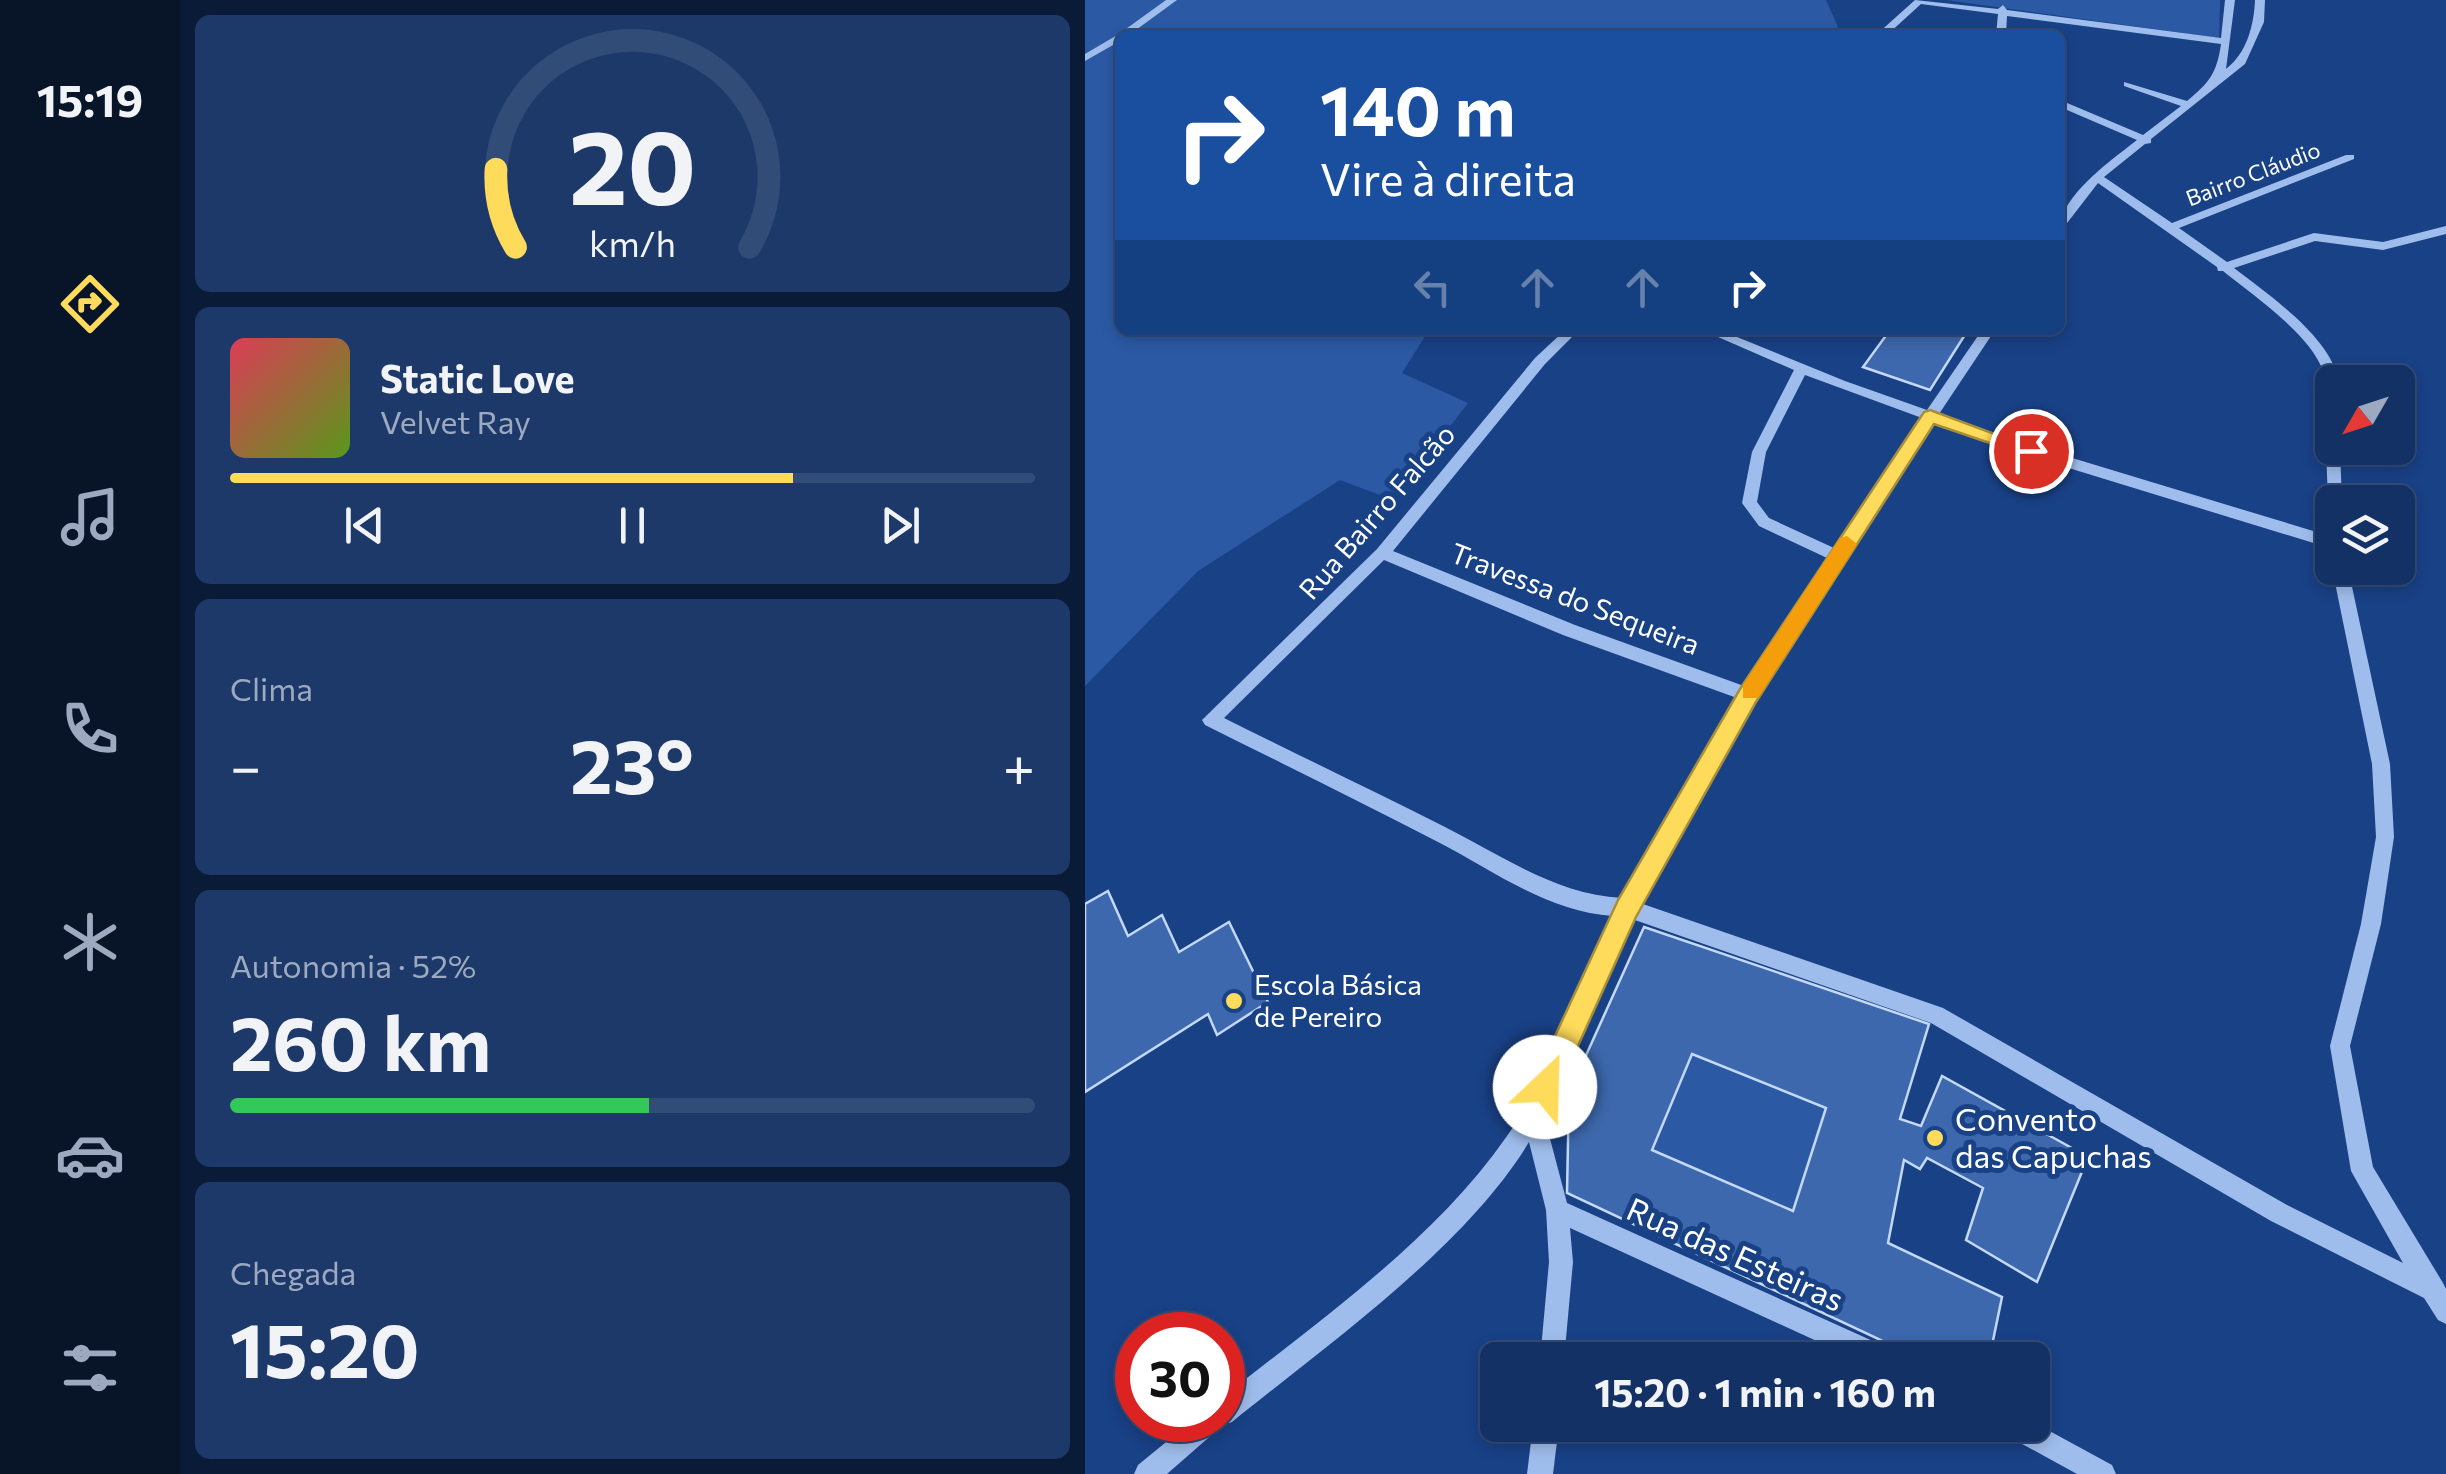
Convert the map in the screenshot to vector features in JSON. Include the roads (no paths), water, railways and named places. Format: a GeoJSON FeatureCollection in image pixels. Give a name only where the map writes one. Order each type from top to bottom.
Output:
{"type":"FeatureCollection","features":[{"type":"Feature","properties":{"kind":"street"},"geometry":{"type":"LineString","coordinates":[[1130,30],[1173,0]]}},
{"type":"Feature","properties":{"kind":"street"},"geometry":{"type":"LineString","coordinates":[[2210,87],[2223,66],[2231,0]]}},
{"type":"Feature","properties":{"kind":"street"},"geometry":{"type":"LineString","coordinates":[[2065,219],[2097,177],[2243,62],[2259,22],[2260,0]]}},
{"type":"Feature","properties":{"kind":"street"},"geometry":{"type":"LineString","coordinates":[[1887,30],[1919,1],[2226,42]]}},
{"type":"Feature","properties":{"kind":"street"},"geometry":{"type":"LineString","coordinates":[[2001,30],[2003,10]]}},
{"type":"Feature","properties":{"kind":"street"},"geometry":{"type":"LineString","coordinates":[[1085,58],[1115,40]]}},
{"type":"Feature","properties":{"kind":"street"},"geometry":{"type":"LineString","coordinates":[[2128,84],[2189,105]]}},
{"type":"Feature","properties":{"kind":"street"},"geometry":{"type":"LineString","coordinates":[[2065,105],[2147,141]]}},
{"type":"Feature","properties":{"kind":"street","name":"Bairro Cláudio"},"geometry":{"type":"LineString","coordinates":[[2171,227],[2350,157]]}},
{"type":"Feature","properties":{"kind":"street"},"geometry":{"type":"LineString","coordinates":[[2097,177],[2171,227],[2303,333],[2325,365]]}},
{"type":"Feature","properties":{"kind":"street"},"geometry":{"type":"LineString","coordinates":[[2222,268],[2315,237],[2383,246],[2446,230]]}},
{"type":"Feature","properties":{"kind":"street","name":"Rua Bairro Falcão"},"geometry":{"type":"LineString","coordinates":[[1568,335],[1540,361],[1382,553],[1211,720],[1455,842],[1536,888],[1584,906],[1627,908]]}},
{"type":"Feature","properties":{"kind":"street"},"geometry":{"type":"LineString","coordinates":[[1741,335],[1801,369],[1930,416],[2315,538]]}},
{"type":"Feature","properties":{"kind":"street"},"geometry":{"type":"LineString","coordinates":[[1245,1394],[1371,1294],[1495,1171],[1533,1114],[1627,908],[1748,695],[1986,335]]}},
{"type":"Feature","properties":{"kind":"street"},"geometry":{"type":"LineString","coordinates":[[1801,369],[1759,452],[1749,503],[1764,522],[1838,557]]}},
{"type":"Feature","properties":{"kind":"street","name":"Travessa do Sequeira"},"geometry":{"type":"LineString","coordinates":[[1382,553],[1569,630],[1748,695]]}},
{"type":"Feature","properties":{"kind":"street"},"geometry":{"type":"LineString","coordinates":[[2344,585],[2381,764],[2385,837],[2371,924],[2339,1046],[2362,1172],[2446,1312]]}},
{"type":"Feature","properties":{"kind":"street"},"geometry":{"type":"LineString","coordinates":[[1627,908],[1937,1014],[2279,1213],[2435,1291]]}},
{"type":"Feature","properties":{"kind":"street"},"geometry":{"type":"LineString","coordinates":[[1533,1114],[1557,1210],[1561,1262],[1554,1342]]}},
{"type":"Feature","properties":{"kind":"street","name":"Rua das Esteiras"},"geometry":{"type":"LineString","coordinates":[[1557,1210],[1847,1342]]}},
{"type":"Feature","properties":{"kind":"street"},"geometry":{"type":"LineString","coordinates":[[1147,1474],[1186,1442]]}},
{"type":"Feature","properties":{"kind":"street"},"geometry":{"type":"LineString","coordinates":[[1539,1474],[1544,1442]]}},
{"type":"Feature","properties":{"kind":"street"},"geometry":{"type":"LineString","coordinates":[[2044,1442],[2103,1474]]}},
{"type":"Feature","properties":{"kind":"place","name":"Escola Básica de Pereiro"},"geometry":{"type":"Point","coordinates":[1234,1001]}},
{"type":"Feature","properties":{"kind":"place","name":"Convento das Capuchas"},"geometry":{"type":"Point","coordinates":[1935,1138]}}]}
